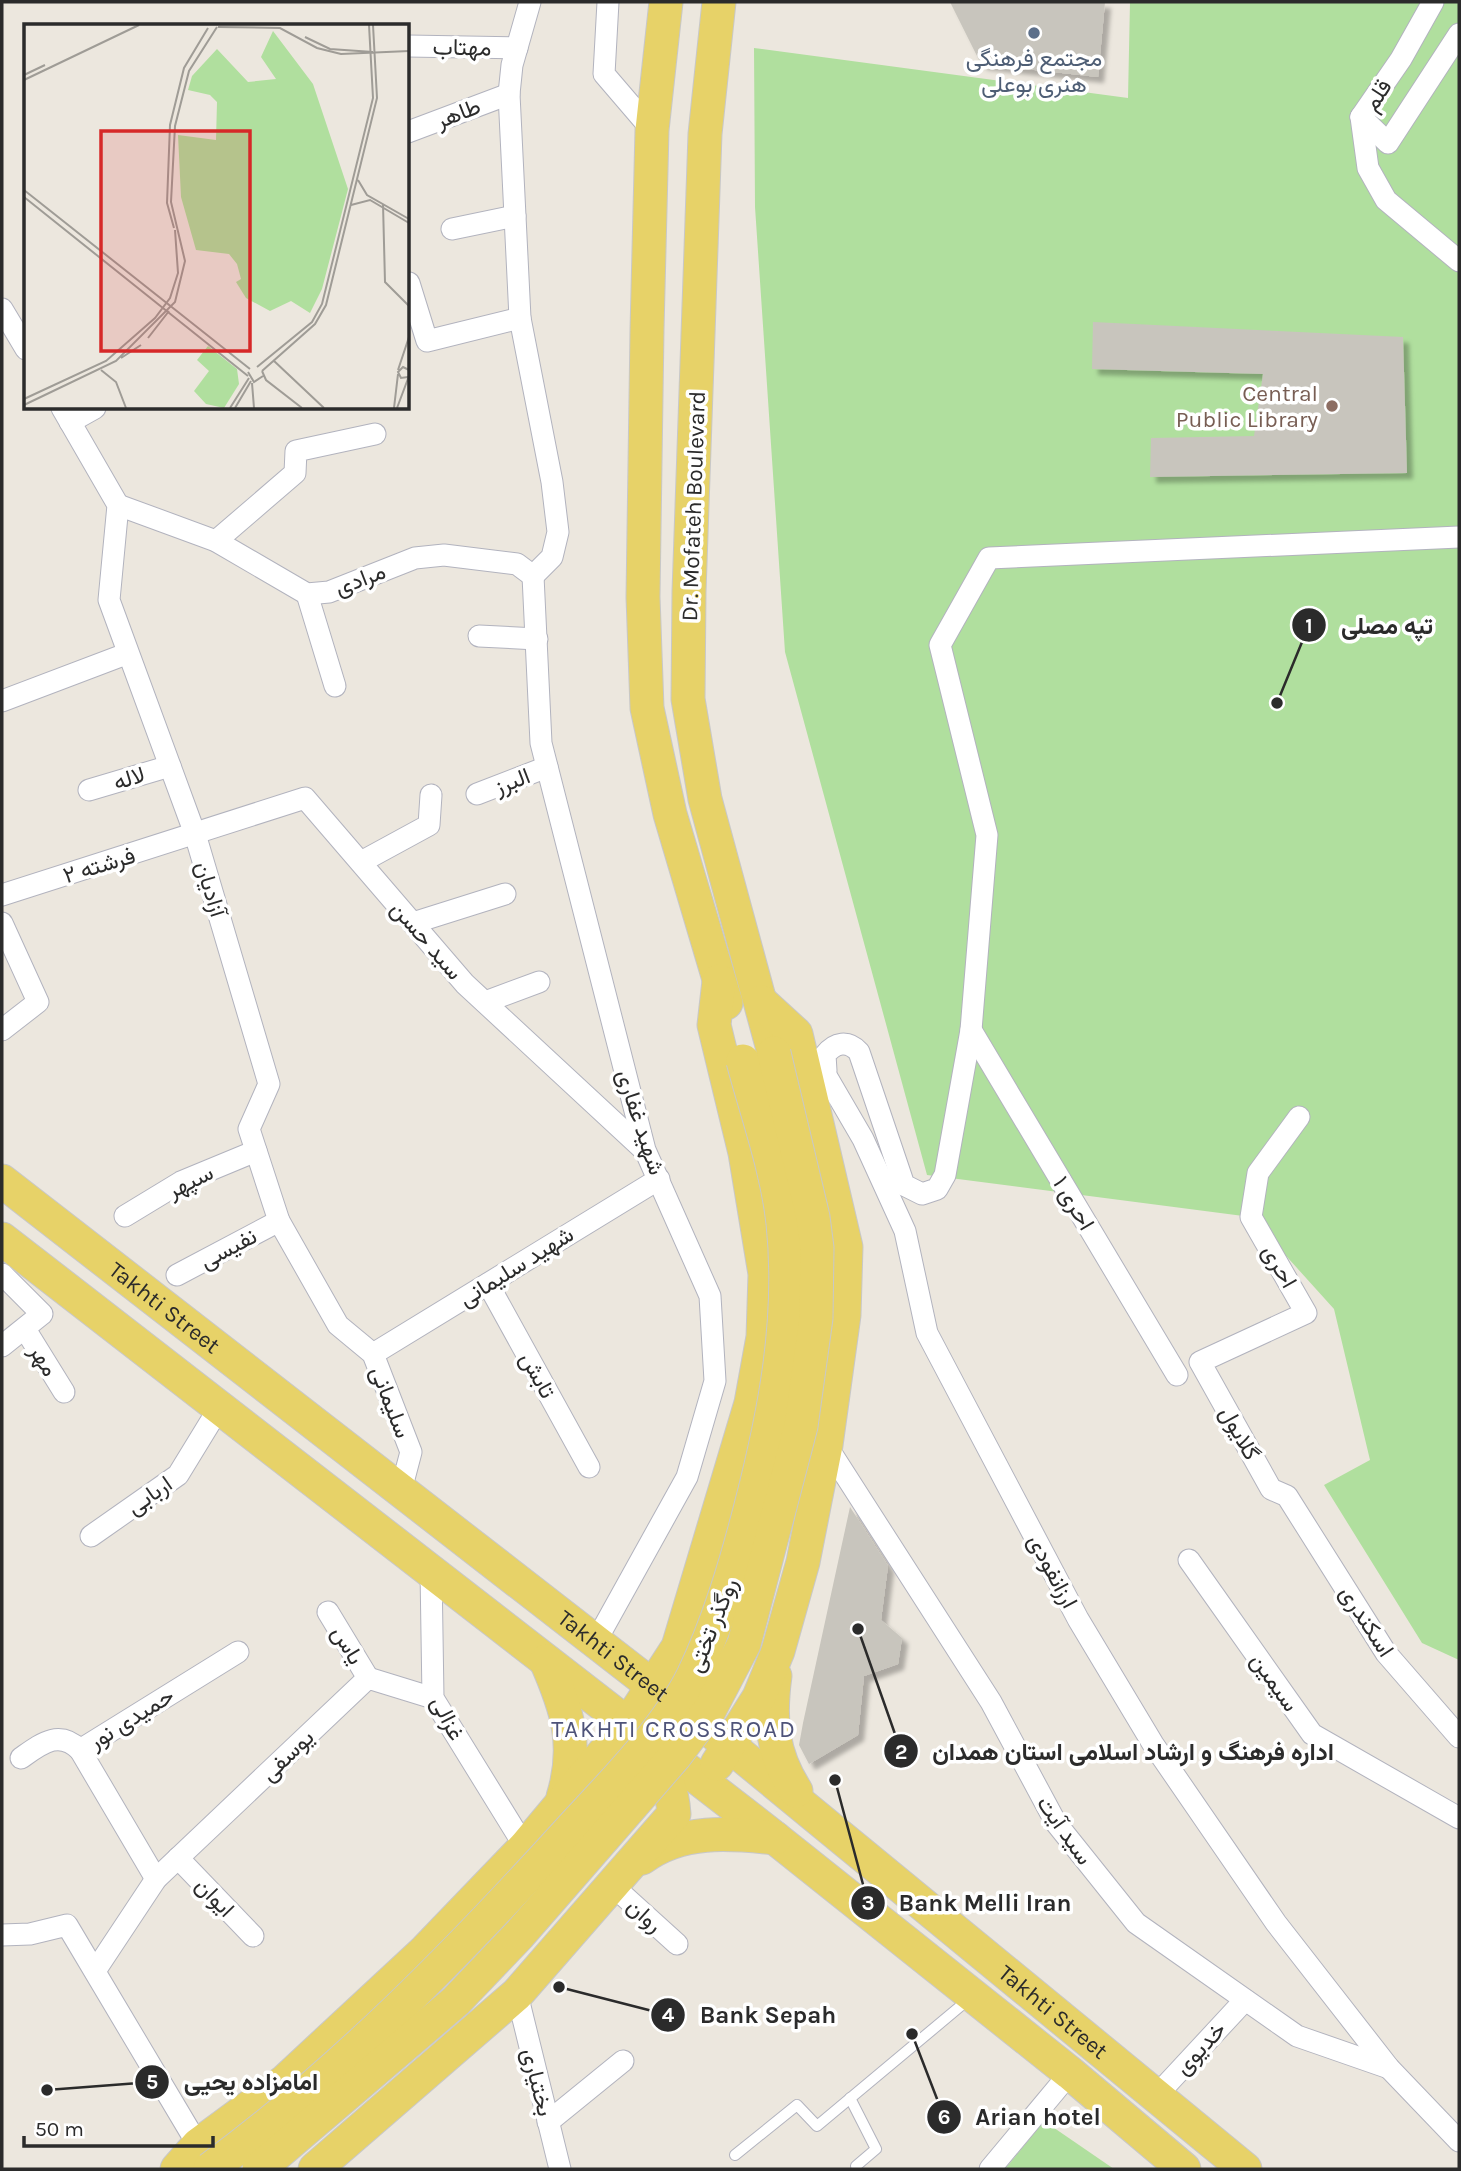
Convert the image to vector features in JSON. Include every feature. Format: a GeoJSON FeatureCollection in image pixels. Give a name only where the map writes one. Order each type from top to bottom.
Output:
{"type":"FeatureCollection","features":[{"type":"Feature","properties":{"kind":"main road","name":"Dr. Mofateh Boulevard"},"geometry":{"type":"LineString","coordinates":[[666,2],[652,130],[643,597],[647,708],[670,814],[719,981],[771,1050]]}},
{"type":"Feature","properties":{"kind":"main road","name":"Dr. Mofateh Boulevard"},"geometry":{"type":"LineString","coordinates":[[719,2],[705,134],[689,592],[688,699],[705,799],[761,1002],[771,1050]]}},
{"type":"Feature","properties":{"kind":"main road"},"geometry":{"type":"LineString","coordinates":[[195,2161],[426,1950],[525,1847],[628,1724],[678,1647],[751,1403],[763,1337],[765,1274],[745,1153],[714,1025],[719,981]]}},
{"type":"Feature","properties":{"kind":"main road"},"geometry":{"type":"LineString","coordinates":[[704,1783],[759,1697],[778,1651],[803,1562],[827,1444],[844,1315],[846,1247],[771,1050]]}},
{"type":"Feature","properties":{"kind":"main road","name":"روگذر تختی"},"geometry":{"type":"LineString","coordinates":[[195,2161],[327,2076],[469,1941],[617,1778],[692,1678],[737,1563],[770,1432],[783,1355],[786,1261],[783,1221],[775,1179],[771,1050]]}},
{"type":"Feature","properties":{"kind":"main road","name":"روگذر تختی"},"geometry":{"type":"LineString","coordinates":[[259,2169],[456,2001],[519,1935],[675,1756],[709,1711],[744,1644],[801,1426],[816,1318],[817,1248],[813,1217],[771,1050]]}},
{"type":"Feature","properties":{"kind":"main road","name":"Takhti Street"},"geometry":{"type":"LineString","coordinates":[[2,1181],[655,1686],[1245,2169]]}},
{"type":"Feature","properties":{"kind":"main road","name":"Takhti Street"},"geometry":{"type":"LineString","coordinates":[[4,1254],[219,1408],[431,1571],[775,1838],[1070,2073],[1184,2169]]}},
{"type":"Feature","properties":{"kind":"main road"},"geometry":{"type":"LineString","coordinates":[[600,1644],[631,1653],[659,1642],[676,1617],[708,1551]]}},
{"type":"Feature","properties":{"kind":"main road"},"geometry":{"type":"LineString","coordinates":[[678,1647],[684,1675],[698,1694],[720,1703],[759,1697]]}},
{"type":"Feature","properties":{"kind":"main road"},"geometry":{"type":"LineString","coordinates":[[778,1651],[771,1702],[772,1738],[781,1767],[807,1808]]}},
{"type":"Feature","properties":{"kind":"main road"},"geometry":{"type":"LineString","coordinates":[[546,1661],[561,1695],[572,1748],[570,1773],[561,1802]]}},
{"type":"Feature","properties":{"kind":"main road"},"geometry":{"type":"LineString","coordinates":[[315,2169],[517,1994],[674,1814],[673,1794],[665,1775],[650,1763],[618,1754],[599,1757]]}},
{"type":"Feature","properties":{"kind":"main road"},"geometry":{"type":"LineString","coordinates":[[621,1877],[649,1853],[688,1837],[733,1834],[775,1838]]}},
{"type":"Feature","properties":{"kind":"street"},"geometry":{"type":"LineString","coordinates":[[530,2],[517,48],[509,94],[514,216],[520,318],[552,482],[558,532],[552,557],[533,576]]}},
{"type":"Feature","properties":{"kind":"street"},"geometry":{"type":"LineString","coordinates":[[608,2],[604,74],[652,130]]}},
{"type":"Feature","properties":{"kind":"street","name":"قلم"},"geometry":{"type":"LineString","coordinates":[[1433,2],[1401,58],[1361,117],[1388,143],[1459,34]]}},
{"type":"Feature","properties":{"kind":"street","name":"مهتاب"},"geometry":{"type":"LineString","coordinates":[[410,46],[517,48]]}},
{"type":"Feature","properties":{"kind":"street","name":"طاهر"},"geometry":{"type":"LineString","coordinates":[[410,131],[509,94]]}},
{"type":"Feature","properties":{"kind":"street"},"geometry":{"type":"LineString","coordinates":[[1361,117],[1368,168],[1386,200],[1459,261]]}},
{"type":"Feature","properties":{"kind":"street"},"geometry":{"type":"LineString","coordinates":[[452,229],[514,216]]}},
{"type":"Feature","properties":{"kind":"street"},"geometry":{"type":"LineString","coordinates":[[410,286],[426,341],[520,318]]}},
{"type":"Feature","properties":{"kind":"street"},"geometry":{"type":"LineString","coordinates":[[10,316],[24,345]]}},
{"type":"Feature","properties":{"kind":"street"},"geometry":{"type":"LineString","coordinates":[[87,410],[66,415],[118,505]]}},
{"type":"Feature","properties":{"kind":"street"},"geometry":{"type":"LineString","coordinates":[[216,541],[295,473],[296,450],[375,434]]}},
{"type":"Feature","properties":{"kind":"street","name":"مرادی"},"geometry":{"type":"LineString","coordinates":[[118,505],[216,541],[307,594],[329,592],[415,558],[443,555],[517,564],[533,576]]}},
{"type":"Feature","properties":{"kind":"street","name":"آزادیان"},"geometry":{"type":"LineString","coordinates":[[118,505],[109,600],[126,654],[195,835],[269,1084],[249,1129],[279,1222],[338,1325],[373,1354]]}},
{"type":"Feature","properties":{"kind":"street"},"geometry":{"type":"LineString","coordinates":[[826,1071],[825,1055],[837,1044],[846,1043],[859,1052],[904,1185],[916,1193],[937,1189],[945,1175],[971,1030],[987,835],[940,645],[989,558],[1459,537]]}},
{"type":"Feature","properties":{"kind":"street","name":"شهید غفاری"},"geometry":{"type":"LineString","coordinates":[[533,576],[537,706],[547,767],[645,1150],[710,1296],[715,1381],[687,1477],[600,1644]]}},
{"type":"Feature","properties":{"kind":"street"},"geometry":{"type":"LineString","coordinates":[[307,594],[335,686]]}},
{"type":"Feature","properties":{"kind":"street"},"geometry":{"type":"LineString","coordinates":[[479,636],[537,639]]}},
{"type":"Feature","properties":{"kind":"street"},"geometry":{"type":"LineString","coordinates":[[2,701],[126,654]]}},
{"type":"Feature","properties":{"kind":"street","name":"لاله"},"geometry":{"type":"LineString","coordinates":[[89,790],[170,766]]}},
{"type":"Feature","properties":{"kind":"street","name":"البرز"},"geometry":{"type":"LineString","coordinates":[[477,794],[547,767]]}},
{"type":"Feature","properties":{"kind":"street"},"geometry":{"type":"LineString","coordinates":[[361,862],[429,825],[431,795]]}},
{"type":"Feature","properties":{"kind":"street","name":"سید حسن"},"geometry":{"type":"LineString","coordinates":[[195,835],[305,797],[485,1002],[645,1150]]}},
{"type":"Feature","properties":{"kind":"street","name":"فرشته ۲"},"geometry":{"type":"LineString","coordinates":[[2,895],[195,835]]}},
{"type":"Feature","properties":{"kind":"street"},"geometry":{"type":"LineString","coordinates":[[413,923],[505,894]]}},
{"type":"Feature","properties":{"kind":"street"},"geometry":{"type":"LineString","coordinates":[[2,923],[38,1002],[2,1030]]}},
{"type":"Feature","properties":{"kind":"street"},"geometry":{"type":"LineString","coordinates":[[485,1002],[539,982]]}},
{"type":"Feature","properties":{"kind":"street","name":"احری ۱"},"geometry":{"type":"LineString","coordinates":[[971,1030],[1177,1375]]}},
{"type":"Feature","properties":{"kind":"street","name":"ارزانفودی"},"geometry":{"type":"LineString","coordinates":[[771,1050],[826,1071],[863,1139],[905,1231],[927,1333],[1078,1619],[1153,1744],[1276,1923],[1389,2068],[1459,2141]]}},
{"type":"Feature","properties":{"kind":"street","name":"احری"},"geometry":{"type":"LineString","coordinates":[[1200,1362],[1306,1313],[1251,1217],[1258,1173],[1299,1117]]}},
{"type":"Feature","properties":{"kind":"street","name":"سپهر"},"geometry":{"type":"LineString","coordinates":[[125,1216],[181,1182],[256,1151]]}},
{"type":"Feature","properties":{"kind":"street","name":"شهید سلیمانی"},"geometry":{"type":"LineString","coordinates":[[373,1354],[659,1179]]}},
{"type":"Feature","properties":{"kind":"street","name":"نفیسی"},"geometry":{"type":"LineString","coordinates":[[177,1275],[279,1222]]}},
{"type":"Feature","properties":{"kind":"street","name":"مهر"},"geometry":{"type":"LineString","coordinates":[[2,1346],[42,1314],[4,1254]]}},
{"type":"Feature","properties":{"kind":"street","name":"تابش"},"geometry":{"type":"LineString","coordinates":[[488,1284],[589,1467]]}},
{"type":"Feature","properties":{"kind":"street","name":"مهر"},"geometry":{"type":"LineString","coordinates":[[25,1329],[64,1392]]}},
{"type":"Feature","properties":{"kind":"street","name":"سلیمانی"},"geometry":{"type":"LineString","coordinates":[[373,1354],[411,1452],[401,1490]]}},
{"type":"Feature","properties":{"kind":"street","name":"گلایول"},"geometry":{"type":"LineString","coordinates":[[1200,1362],[1271,1489],[1287,1496]]}},
{"type":"Feature","properties":{"kind":"street","name":"اربابی"},"geometry":{"type":"LineString","coordinates":[[91,1536],[178,1475],[219,1408]]}},
{"type":"Feature","properties":{"kind":"street","name":"سید آیت"},"geometry":{"type":"LineString","coordinates":[[827,1444],[991,1702],[1056,1824],[1136,1923],[1297,2036],[1389,2068]]}},
{"type":"Feature","properties":{"kind":"street","name":"اسکندری"},"geometry":{"type":"LineString","coordinates":[[1287,1496],[1386,1653],[1459,1737]]}},
{"type":"Feature","properties":{"kind":"street","name":"سیمین"},"geometry":{"type":"LineString","coordinates":[[1189,1560],[1312,1734],[1459,1818]]}},
{"type":"Feature","properties":{"kind":"street","name":"غزالی"},"geometry":{"type":"LineString","coordinates":[[431,1571],[433,1698],[525,1847]]}},
{"type":"Feature","properties":{"kind":"street","name":"یاس"},"geometry":{"type":"LineString","coordinates":[[328,1612],[368,1678]]}},
{"type":"Feature","properties":{"kind":"street","name":"حمیدی نور"},"geometry":{"type":"LineString","coordinates":[[156,1879],[80,1750],[238,1652]]}},
{"type":"Feature","properties":{"kind":"street"},"geometry":{"type":"LineString","coordinates":[[368,1678],[433,1698]]}},
{"type":"Feature","properties":{"kind":"street","name":"یوسفی"},"geometry":{"type":"LineString","coordinates":[[94,1970],[156,1879],[368,1678]]}},
{"type":"Feature","properties":{"kind":"street"},"geometry":{"type":"LineString","coordinates":[[21,1758],[46,1742],[59,1738],[71,1741],[80,1750]]}},
{"type":"Feature","properties":{"kind":"street","name":"ایوان"},"geometry":{"type":"LineString","coordinates":[[178,1858],[253,1936]]}},
{"type":"Feature","properties":{"kind":"street","name":"روان"},"geometry":{"type":"LineString","coordinates":[[621,1877],[677,1944]]}},
{"type":"Feature","properties":{"kind":"street"},"geometry":{"type":"LineString","coordinates":[[2,1935],[30,1934],[68,1925],[195,2161]]}},
{"type":"Feature","properties":{"kind":"street","name":"بختیاری"},"geometry":{"type":"LineString","coordinates":[[517,1994],[560,2169]]}},
{"type":"Feature","properties":{"kind":"street","name":"خدیوی"},"geometry":{"type":"LineString","coordinates":[[1156,2096],[1245,2000]]}},
{"type":"Feature","properties":{"kind":"street"},"geometry":{"type":"LineString","coordinates":[[548,2122],[623,2061]]}},
{"type":"Feature","properties":{"kind":"street"},"geometry":{"type":"LineString","coordinates":[[990,2169],[1070,2073]]}},
{"type":"Feature","properties":{"kind":"lane"},"geometry":{"type":"LineString","coordinates":[[735,2155],[797,2105],[817,2126],[973,1996]]}},
{"type":"Feature","properties":{"kind":"lane"},"geometry":{"type":"LineString","coordinates":[[850,2098],[876,2149],[856,2166]]}},
{"type":"Feature","properties":{"kind":"green space"},"geometry":{"type":"Polygon","coordinates":[[[1130,2],[1459,2],[1459,1660],[1422,1643],[1324,1485],[1370,1460],[1334,1309],[1251,1217],[927,1175],[785,652],[755,207],[754,48],[1128,98],[1130,2]]]}},
{"type":"Feature","properties":{"kind":"green space"},"geometry":{"type":"Polygon","coordinates":[[[1044,2121],[1114,2169],[1005,2169],[1044,2121]]]}},
{"type":"Feature","properties":{"kind":"building","name":"مجتمع فرهنگی هنری بوعلی"},"geometry":{"type":"Polygon","coordinates":[[[950,2],[1105,2],[1098,77],[981,64],[950,2]]]}},
{"type":"Feature","properties":{"kind":"building"},"geometry":{"type":"Polygon","coordinates":[[[1093,322],[1403,337],[1407,473],[1150,477],[1151,438],[1254,436],[1263,374],[1092,369],[1093,322]]]}},
{"type":"Feature","properties":{"kind":"building"},"geometry":{"type":"Polygon","coordinates":[[[850,1507],[888,1566],[881,1620],[902,1638],[898,1664],[864,1676],[858,1735],[809,1764],[799,1745],[850,1507]]]}},
{"type":"Feature","properties":{"kind":"place","name":"مجتمع فرهنگی هنری بوعلی"},"geometry":{"type":"Point","coordinates":[1034,33]}},
{"type":"Feature","properties":{"kind":"place","name":"Central Public Library"},"geometry":{"type":"Point","coordinates":[1332,406]}},
{"type":"Feature","properties":{"kind":"place","name":"تپه مصلی"},"geometry":{"type":"Point","coordinates":[1277,703]}},
{"type":"Feature","properties":{"kind":"place","name":"اداره فرهنگ و ارشاد اسلامی استان همدان"},"geometry":{"type":"Point","coordinates":[858,1629]}},
{"type":"Feature","properties":{"kind":"place","name":"Bank Melli Iran"},"geometry":{"type":"Point","coordinates":[835,1780]}},
{"type":"Feature","properties":{"kind":"place","name":"Bank Sepah"},"geometry":{"type":"Point","coordinates":[559,1987]}},
{"type":"Feature","properties":{"kind":"place","name":"Arian hotel"},"geometry":{"type":"Point","coordinates":[912,2034]}},
{"type":"Feature","properties":{"kind":"place","name":"امامزاده یحیی"},"geometry":{"type":"Point","coordinates":[47,2090]}},
{"type":"Feature","properties":{"kind":"district","name":"TAKHTI CROSSROAD"},"geometry":{"type":"Point","coordinates":[674,1729]}}]}
